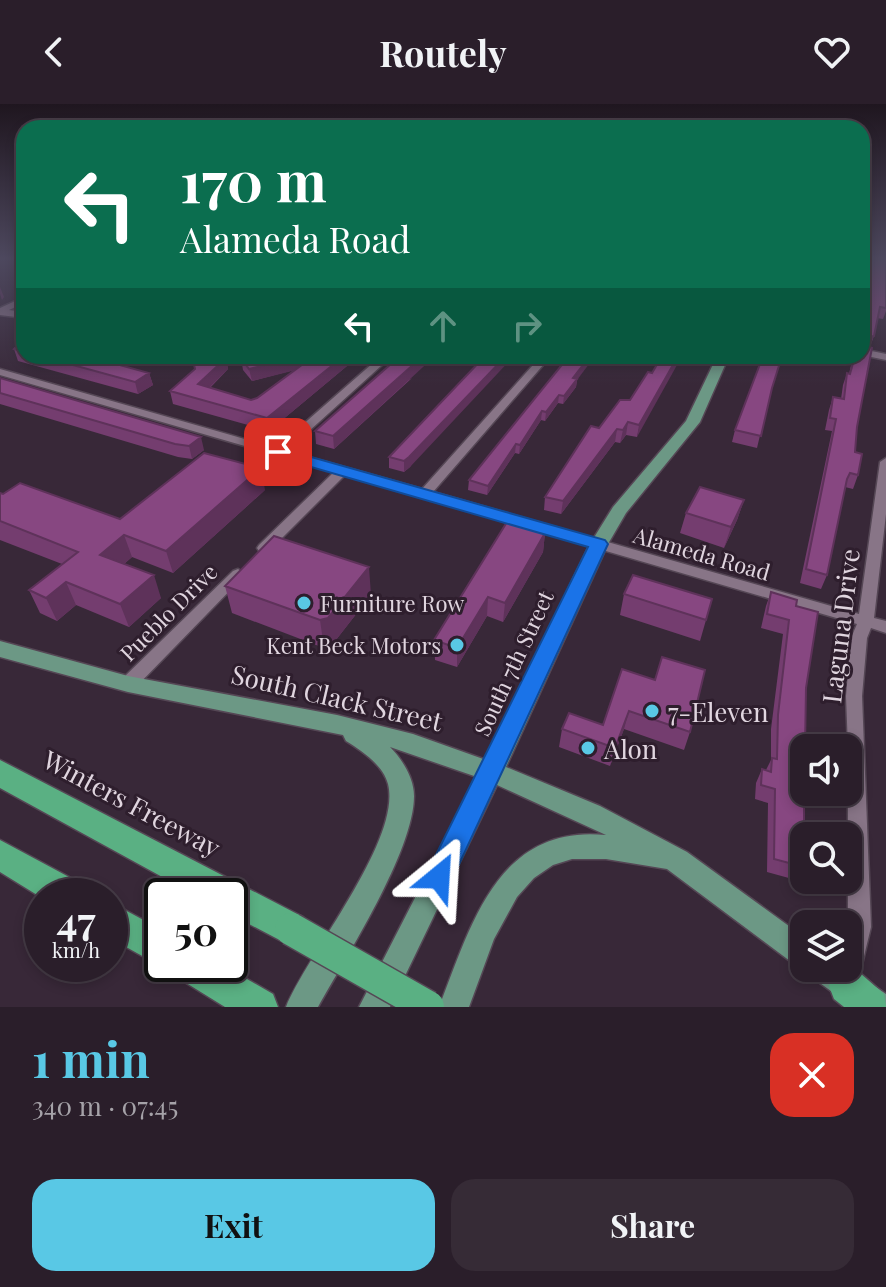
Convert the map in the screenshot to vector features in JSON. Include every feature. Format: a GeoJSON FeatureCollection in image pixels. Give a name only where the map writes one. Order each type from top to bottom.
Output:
{"type":"FeatureCollection","features":[{"type":"Feature","properties":{"kind":"highway","name":"Winters Freeway"},"geometry":{"type":"LineString","coordinates":[[0,773],[196,878]]}},
{"type":"Feature","properties":{"kind":"highway"},"geometry":{"type":"LineString","coordinates":[[0,855],[39,878]]}},
{"type":"Feature","properties":{"kind":"highway","name":"Winters Freeway"},"geometry":{"type":"LineString","coordinates":[[248,906],[428,1007]]}},
{"type":"Feature","properties":{"kind":"highway"},"geometry":{"type":"LineString","coordinates":[[218,982],[255,1004]]}},
{"type":"Feature","properties":{"kind":"main road","name":"South 7th Street"},"geometry":{"type":"LineString","coordinates":[[374,1007],[492,772],[599,544],[619,511],[693,422],[719,364]]}},
{"type":"Feature","properties":{"kind":"main road","name":"South Clack Street"},"geometry":{"type":"LineString","coordinates":[[0,649],[128,684],[337,724],[413,744],[492,772],[591,814],[678,861],[790,944]]}},
{"type":"Feature","properties":{"kind":"main road"},"geometry":{"type":"LineString","coordinates":[[301,1007],[386,852],[402,793],[392,764],[370,743],[337,724]]}},
{"type":"Feature","properties":{"kind":"main road"},"geometry":{"type":"LineString","coordinates":[[454,1007],[501,894],[516,874],[540,856],[574,846],[678,861]]}},
{"type":"Feature","properties":{"kind":"main road"},"geometry":{"type":"LineString","coordinates":[[847,987],[879,1007]]}},
{"type":"Feature","properties":{"kind":"street"},"geometry":{"type":"LineString","coordinates":[[278,452],[378,364]]}},
{"type":"Feature","properties":{"kind":"street"},"geometry":{"type":"LineString","coordinates":[[424,495],[539,364]]}},
{"type":"Feature","properties":{"kind":"street","name":"Alameda Road"},"geometry":{"type":"LineString","coordinates":[[0,372],[886,627]]}},
{"type":"Feature","properties":{"kind":"street","name":"Laguna Drive"},"geometry":{"type":"LineString","coordinates":[[847,987],[860,927],[854,696],[859,638],[866,621],[886,462]]}},
{"type":"Feature","properties":{"kind":"street","name":"Pueblo Drive"},"geometry":{"type":"LineString","coordinates":[[128,684],[342,471]]}},
{"type":"Feature","properties":{"kind":"building"},"geometry":{"type":"Polygon","coordinates":[[[870,300],[886,300],[886,308],[880,307],[874,336],[870,336],[870,300]]]}},
{"type":"Feature","properties":{"kind":"building"},"geometry":{"type":"Polygon","coordinates":[[[69,364],[116,364],[149,373],[135,382],[69,364]]]}},
{"type":"Feature","properties":{"kind":"building"},"geometry":{"type":"Polygon","coordinates":[[[194,364],[220,364],[198,384],[251,400],[303,364],[334,364],[267,418],[170,391],[195,369],[194,364]]]}},
{"type":"Feature","properties":{"kind":"building"},"geometry":{"type":"Polygon","coordinates":[[[245,364],[270,364],[249,369],[245,364]]]}},
{"type":"Feature","properties":{"kind":"building"},"geometry":{"type":"Polygon","coordinates":[[[391,364],[414,364],[333,436],[315,431],[391,364]]]}},
{"type":"Feature","properties":{"kind":"building"},"geometry":{"type":"Polygon","coordinates":[[[477,364],[498,364],[409,457],[404,461],[389,457],[477,364]]]}},
{"type":"Feature","properties":{"kind":"building"},"geometry":{"type":"Polygon","coordinates":[[[563,364],[584,364],[564,396],[559,395],[546,412],[542,411],[488,486],[469,480],[563,364]]]}},
{"type":"Feature","properties":{"kind":"building"},"geometry":{"type":"Polygon","coordinates":[[[657,364],[673,364],[639,425],[628,422],[623,430],[617,429],[563,501],[545,497],[591,426],[599,428],[620,400],[630,400],[648,372],[652,373],[657,364]]]}},
{"type":"Feature","properties":{"kind":"building"},"geometry":{"type":"Polygon","coordinates":[[[760,364],[780,364],[761,436],[735,430],[760,364]]]}},
{"type":"Feature","properties":{"kind":"building"},"geometry":{"type":"Polygon","coordinates":[[[853,364],[869,364],[857,427],[855,452],[862,454],[858,475],[850,473],[847,479],[827,575],[806,569],[836,419],[830,418],[833,397],[844,399],[847,373],[850,374],[853,364]]]}},
{"type":"Feature","properties":{"kind":"building"},"geometry":{"type":"Polygon","coordinates":[[[0,378],[201,437],[189,446],[175,444],[0,393],[0,378]]]}},
{"type":"Feature","properties":{"kind":"building"},"geometry":{"type":"Polygon","coordinates":[[[204,453],[261,468],[166,551],[124,535],[100,555],[154,575],[120,604],[66,582],[46,598],[29,590],[78,552],[0,521],[0,493],[20,483],[120,519],[204,453]]]}},
{"type":"Feature","properties":{"kind":"building"},"geometry":{"type":"Polygon","coordinates":[[[700,487],[744,500],[731,527],[686,513],[700,487]]]}},
{"type":"Feature","properties":{"kind":"building"},"geometry":{"type":"Polygon","coordinates":[[[507,522],[545,533],[505,603],[488,597],[457,648],[434,640],[507,522]]]}},
{"type":"Feature","properties":{"kind":"building"},"geometry":{"type":"Polygon","coordinates":[[[274,536],[369,567],[328,618],[320,620],[225,586],[274,536]]]}},
{"type":"Feature","properties":{"kind":"building"},"geometry":{"type":"Polygon","coordinates":[[[633,575],[712,599],[706,620],[624,594],[633,575]]]}},
{"type":"Feature","properties":{"kind":"building"},"geometry":{"type":"Polygon","coordinates":[[[771,592],[797,600],[796,606],[818,612],[806,688],[805,734],[790,734],[790,806],[804,806],[804,822],[790,822],[790,863],[774,859],[775,789],[761,785],[762,769],[771,772],[772,758],[777,759],[778,715],[789,620],[767,614],[771,592]]]}},
{"type":"Feature","properties":{"kind":"building"},"geometry":{"type":"Polygon","coordinates":[[[662,657],[705,670],[690,732],[629,711],[615,748],[562,729],[569,713],[603,725],[622,669],[655,680],[662,657]]]}},
{"type":"Feature","properties":{"kind":"place","name":"Furniture Row"},"geometry":{"type":"Point","coordinates":[304,603]}},
{"type":"Feature","properties":{"kind":"place","name":"Kent Beck Motors"},"geometry":{"type":"Point","coordinates":[457,645]}},
{"type":"Feature","properties":{"kind":"place","name":"7-Eleven"},"geometry":{"type":"Point","coordinates":[652,711]}},
{"type":"Feature","properties":{"kind":"place","name":"Alon"},"geometry":{"type":"Point","coordinates":[588,748]}},
{"type":"Feature","properties":{"kind":"route"},"geometry":{"type":"LineString","coordinates":[[278,452],[599,544],[439,877]]}}]}
